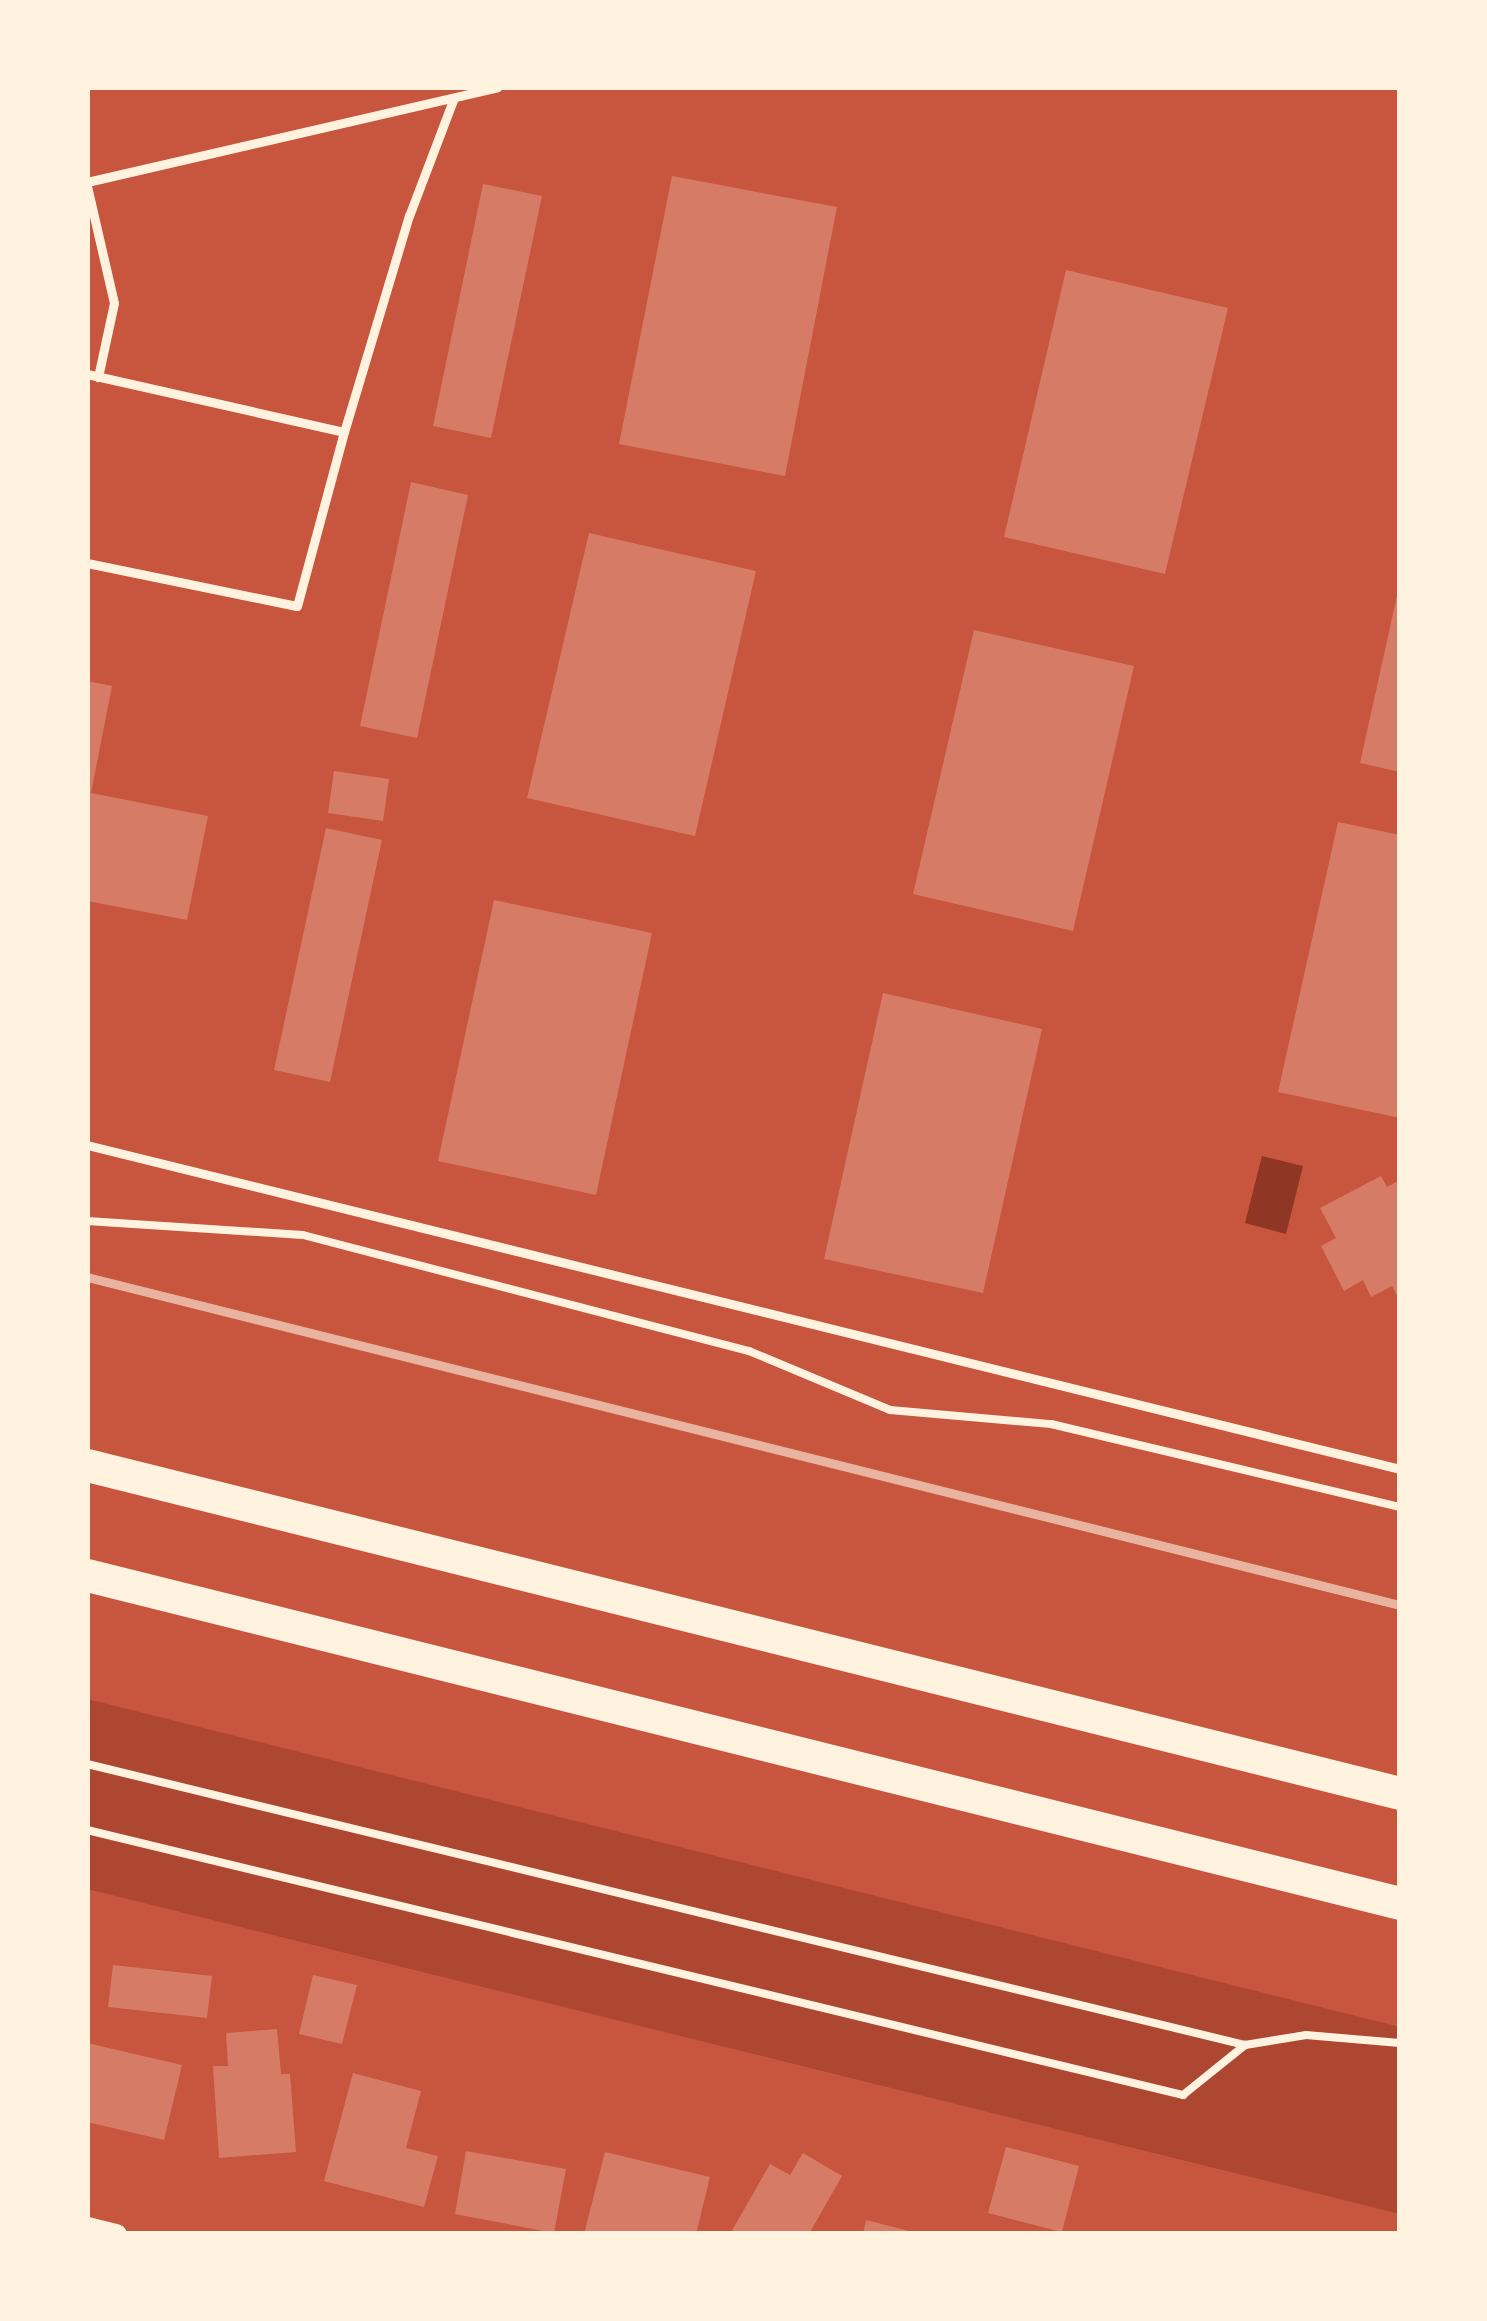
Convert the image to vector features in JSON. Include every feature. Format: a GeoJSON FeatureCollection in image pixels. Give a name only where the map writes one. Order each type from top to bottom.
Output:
{"type":"FeatureCollection","features":[{"type":"Feature","properties":{"kind":"highway"},"geometry":{"type":"LineString","coordinates":[[87,1465],[1400,1793]]}},
{"type":"Feature","properties":{"kind":"highway"},"geometry":{"type":"LineString","coordinates":[[87,1574],[1400,1903]]}},
{"type":"Feature","properties":{"kind":"street"},"geometry":{"type":"LineString","coordinates":[[87,2227],[116,2234]]}},
{"type":"Feature","properties":{"kind":"lane"},"geometry":{"type":"LineString","coordinates":[[344,432],[93,376],[114,303],[87,184],[497,87]]}},
{"type":"Feature","properties":{"kind":"lane"},"geometry":{"type":"LineString","coordinates":[[87,563],[297,606],[409,216],[453,100]]}},
{"type":"Feature","properties":{"kind":"lane"},"geometry":{"type":"LineString","coordinates":[[87,1145],[1400,1469]]}},
{"type":"Feature","properties":{"kind":"path"},"geometry":{"type":"LineString","coordinates":[[87,1221],[303,1235],[749,1351],[890,1410],[1051,1424],[1400,1508]]}},
{"type":"Feature","properties":{"kind":"path"},"geometry":{"type":"LineString","coordinates":[[87,1764],[1245,2044],[1306,2035],[1400,2043]]}},
{"type":"Feature","properties":{"kind":"path"},"geometry":{"type":"LineString","coordinates":[[87,1830],[1183,2095],[1245,2044]]}},
{"type":"Feature","properties":{"kind":"shaded area"},"geometry":{"type":"Polygon","coordinates":[[[1262,1156],[1303,1166],[1286,1234],[1245,1223],[1262,1156]]]}},
{"type":"Feature","properties":{"kind":"shaded area"},"geometry":{"type":"Polygon","coordinates":[[[87,1699],[1400,2027],[1400,2214],[87,1889],[87,1699]]]}},
{"type":"Feature","properties":{"kind":"building"},"geometry":{"type":"Polygon","coordinates":[[[672,176],[837,207],[785,476],[619,444],[672,176]]]}},
{"type":"Feature","properties":{"kind":"building"},"geometry":{"type":"Polygon","coordinates":[[[483,184],[542,196],[491,438],[433,426],[483,184]]]}},
{"type":"Feature","properties":{"kind":"building"},"geometry":{"type":"Polygon","coordinates":[[[1066,270],[1228,308],[1165,574],[1004,537],[1066,270]]]}},
{"type":"Feature","properties":{"kind":"building"},"geometry":{"type":"Polygon","coordinates":[[[411,482],[468,495],[417,738],[360,726],[411,482]]]}},
{"type":"Feature","properties":{"kind":"building"},"geometry":{"type":"Polygon","coordinates":[[[589,533],[756,571],[695,836],[527,798],[589,533]]]}},
{"type":"Feature","properties":{"kind":"building"},"geometry":{"type":"Polygon","coordinates":[[[1400,591],[1400,772],[1360,763],[1400,591]]]}},
{"type":"Feature","properties":{"kind":"building"},"geometry":{"type":"Polygon","coordinates":[[[974,630],[1134,666],[1073,931],[913,894],[974,630]]]}},
{"type":"Feature","properties":{"kind":"building"},"geometry":{"type":"Polygon","coordinates":[[[87,681],[112,686],[91,793],[208,816],[187,920],[87,901],[87,681]]]}},
{"type":"Feature","properties":{"kind":"building"},"geometry":{"type":"Polygon","coordinates":[[[334,771],[389,779],[383,821],[328,813],[334,771]]]}},
{"type":"Feature","properties":{"kind":"building"},"geometry":{"type":"Polygon","coordinates":[[[1338,822],[1400,835],[1400,1118],[1278,1092],[1338,822]]]}},
{"type":"Feature","properties":{"kind":"building"},"geometry":{"type":"Polygon","coordinates":[[[326,828],[382,840],[330,1082],[274,1070],[326,828]]]}},
{"type":"Feature","properties":{"kind":"building"},"geometry":{"type":"Polygon","coordinates":[[[494,900],[652,933],[596,1195],[438,1161],[494,900]]]}},
{"type":"Feature","properties":{"kind":"building"},"geometry":{"type":"Polygon","coordinates":[[[883,993],[1042,1029],[983,1293],[824,1259],[883,993]]]}},
{"type":"Feature","properties":{"kind":"building"},"geometry":{"type":"Polygon","coordinates":[[[1381,1176],[1387,1187],[1400,1180],[1400,1301],[1392,1286],[1371,1297],[1363,1280],[1344,1291],[1321,1246],[1336,1238],[1320,1208],[1381,1176]]]}},
{"type":"Feature","properties":{"kind":"building"},"geometry":{"type":"Polygon","coordinates":[[[113,1965],[212,1976],[207,2018],[108,2007],[113,1965]]]}},
{"type":"Feature","properties":{"kind":"building"},"geometry":{"type":"Polygon","coordinates":[[[313,1975],[357,1985],[342,2044],[299,2034],[313,1975]]]}},
{"type":"Feature","properties":{"kind":"building"},"geometry":{"type":"Polygon","coordinates":[[[277,2029],[281,2074],[290,2074],[296,2152],[219,2158],[213,2066],[228,2066],[226,2033],[277,2029]]]}},
{"type":"Feature","properties":{"kind":"building"},"geometry":{"type":"Polygon","coordinates":[[[87,2043],[182,2065],[164,2140],[87,2122],[87,2043]]]}},
{"type":"Feature","properties":{"kind":"building"},"geometry":{"type":"Polygon","coordinates":[[[353,2073],[421,2091],[406,2148],[438,2156],[424,2207],[324,2181],[353,2073]]]}},
{"type":"Feature","properties":{"kind":"building"},"geometry":{"type":"Polygon","coordinates":[[[1006,2147],[1079,2166],[1062,2232],[988,2213],[1006,2147]]]}},
{"type":"Feature","properties":{"kind":"building"},"geometry":{"type":"Polygon","coordinates":[[[466,2151],[566,2169],[554,2233],[455,2214],[466,2151]]]}},
{"type":"Feature","properties":{"kind":"building"},"geometry":{"type":"Polygon","coordinates":[[[605,2152],[710,2177],[696,2234],[584,2234],[605,2152]]]}},
{"type":"Feature","properties":{"kind":"building"},"geometry":{"type":"Polygon","coordinates":[[[803,2153],[842,2176],[809,2234],[730,2234],[770,2164],[790,2175],[803,2153]]]}},
{"type":"Feature","properties":{"kind":"building"},"geometry":{"type":"Polygon","coordinates":[[[866,2220],[913,2232],[913,2234],[863,2234],[866,2220]]]}},
{"type":"Feature","properties":{"kind":"railway"},"geometry":{"type":"LineString","coordinates":[[87,1277],[1400,1605]]}}]}
